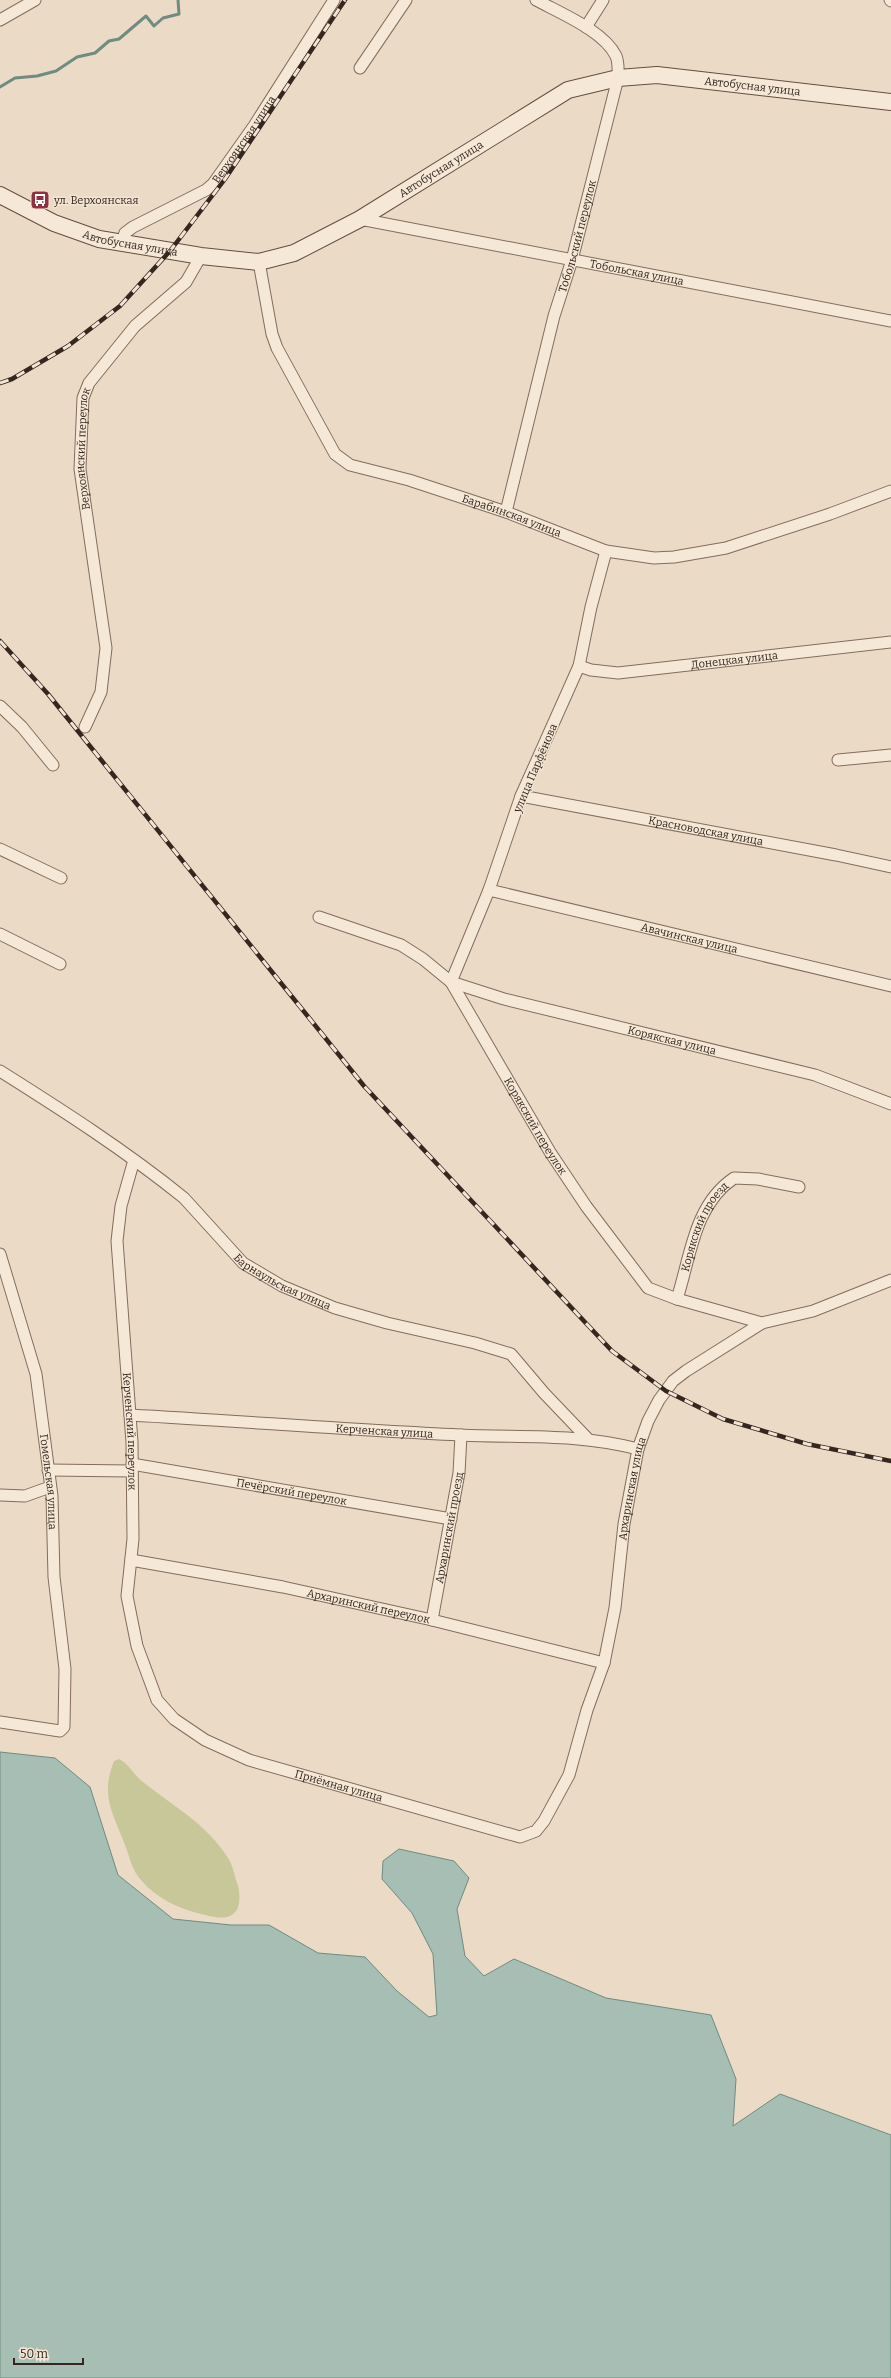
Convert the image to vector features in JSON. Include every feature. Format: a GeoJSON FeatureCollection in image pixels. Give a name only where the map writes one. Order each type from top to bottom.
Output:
{"type":"FeatureCollection","features":[{"type":"Feature","properties":{"kind":"street"},"geometry":{"type":"LineString","coordinates":[[0,20],[35,0]]}},
{"type":"Feature","properties":{"kind":"street","name":"Верхоянская улица"},"geometry":{"type":"LineString","coordinates":[[120,244],[125,233],[132,226],[206,190],[214,184],[254,126],[334,0]]}},
{"type":"Feature","properties":{"kind":"street"},"geometry":{"type":"LineString","coordinates":[[360,68],[406,0]]}},
{"type":"Feature","properties":{"kind":"street","name":"Тобольский переулок"},"geometry":{"type":"LineString","coordinates":[[506,512],[554,316],[572,260],[618,78],[616,55],[606,43],[586,27],[536,0]]}},
{"type":"Feature","properties":{"kind":"street"},"geometry":{"type":"LineString","coordinates":[[586,27],[604,0]]}},
{"type":"Feature","properties":{"kind":"street","name":"Автобусная улица"},"geometry":{"type":"LineString","coordinates":[[0,195],[54,223],[99,239],[120,244],[201,256],[259,262],[294,253],[360,219],[568,90],[618,78],[657,75],[891,102]]}},
{"type":"Feature","properties":{"kind":"street","name":"Тобольская улица"},"geometry":{"type":"LineString","coordinates":[[360,219],[891,321]]}},
{"type":"Feature","properties":{"kind":"street","name":"Верхоянский переулок"},"geometry":{"type":"LineString","coordinates":[[85,727],[100,692],[106,648],[80,469],[84,398],[89,383],[135,326],[186,282],[201,256]]}},
{"type":"Feature","properties":{"kind":"street","name":"Барабинская улица"},"geometry":{"type":"LineString","coordinates":[[259,262],[272,334],[277,348],[336,454],[350,466],[409,480],[506,512],[606,550],[654,558],[698,554],[777,532],[891,491]]}},
{"type":"Feature","properties":{"kind":"street","name":"улица Парфёнова"},"geometry":{"type":"LineString","coordinates":[[451,982],[489,890],[521,796],[579,666],[591,607],[606,550]]}},
{"type":"Feature","properties":{"kind":"street","name":"Донецкая улица"},"geometry":{"type":"LineString","coordinates":[[579,666],[591,670],[618,673],[891,642]]}},
{"type":"Feature","properties":{"kind":"street"},"geometry":{"type":"LineString","coordinates":[[0,706],[22,727],[53,765]]}},
{"type":"Feature","properties":{"kind":"street"},"geometry":{"type":"LineString","coordinates":[[838,760],[891,755]]}},
{"type":"Feature","properties":{"kind":"street","name":"Красноводская улица"},"geometry":{"type":"LineString","coordinates":[[521,796],[836,855],[891,867]]}},
{"type":"Feature","properties":{"kind":"street"},"geometry":{"type":"LineString","coordinates":[[0,849],[61,878]]}},
{"type":"Feature","properties":{"kind":"street","name":"Авачинская улица"},"geometry":{"type":"LineString","coordinates":[[489,890],[891,986]]}},
{"type":"Feature","properties":{"kind":"street","name":"Корякский переулок"},"geometry":{"type":"LineString","coordinates":[[319,917],[401,945],[423,959],[451,982],[510,1087],[586,1206],[648,1288],[677,1299],[762,1323]]}},
{"type":"Feature","properties":{"kind":"street"},"geometry":{"type":"LineString","coordinates":[[0,934],[60,964]]}},
{"type":"Feature","properties":{"kind":"street","name":"Корякская улица"},"geometry":{"type":"LineString","coordinates":[[451,982],[504,1000],[815,1075],[891,1104]]}},
{"type":"Feature","properties":{"kind":"street","name":"Барнаульская улица"},"geometry":{"type":"LineString","coordinates":[[1,1075],[134,1160],[184,1198],[243,1263],[269,1280],[307,1298],[335,1308],[387,1323],[475,1343],[511,1354],[544,1393],[588,1438]]}},
{"type":"Feature","properties":{"kind":"street","name":"Керченский переулок"},"geometry":{"type":"LineString","coordinates":[[134,1160],[121,1206],[116,1241],[130,1415],[132,1467],[131,1560],[127,1596],[131,1620],[150,1686],[157,1700]]}},
{"type":"Feature","properties":{"kind":"street","name":"Корякский проезд"},"geometry":{"type":"LineString","coordinates":[[677,1299],[699,1220],[708,1203],[717,1192],[734,1178],[758,1179],[799,1187]]}},
{"type":"Feature","properties":{"kind":"street","name":"Гомельская улица"},"geometry":{"type":"LineString","coordinates":[[0,1254],[36,1374],[52,1496],[52,1555],[65,1669],[66,1715],[64,1727],[60,1731],[0,1722]]}},
{"type":"Feature","properties":{"kind":"street","name":"Архаринская улица"},"geometry":{"type":"LineString","coordinates":[[536,1831],[544,1821],[569,1775],[587,1710],[604,1663],[615,1608],[624,1524],[638,1449],[652,1414],[674,1381],[762,1323],[813,1312],[891,1280]]}},
{"type":"Feature","properties":{"kind":"street","name":"Керченская улица"},"geometry":{"type":"LineString","coordinates":[[130,1415],[461,1435],[527,1435],[588,1438],[638,1449]]}},
{"type":"Feature","properties":{"kind":"street","name":"Архаринский проезд"},"geometry":{"type":"LineString","coordinates":[[432,1620],[459,1473],[461,1435]]}},
{"type":"Feature","properties":{"kind":"street","name":"Печёрский переулок"},"geometry":{"type":"LineString","coordinates":[[48,1470],[132,1467],[451,1519]]}},
{"type":"Feature","properties":{"kind":"street"},"geometry":{"type":"LineString","coordinates":[[0,1495],[25,1496],[50,1487]]}},
{"type":"Feature","properties":{"kind":"street","name":"Архаринский переулок"},"geometry":{"type":"LineString","coordinates":[[131,1560],[283,1587],[432,1620],[604,1663]]}},
{"type":"Feature","properties":{"kind":"street","name":"Приёмная улица"},"geometry":{"type":"LineString","coordinates":[[157,1700],[174,1719],[205,1740],[249,1760],[514,1835],[525,1836],[536,1831]]}},
{"type":"Feature","properties":{"kind":"green space"},"geometry":{"type":"Polygon","coordinates":[[[119,1759],[125,1763],[143,1782],[200,1825],[220,1846],[231,1864],[239,1889],[239,1905],[236,1912],[230,1916],[222,1918],[184,1909],[168,1902],[154,1892],[138,1876],[135,1872],[113,1814],[108,1795],[110,1773],[114,1761],[119,1759]]]}},
{"type":"Feature","properties":{"kind":"shaded area"},"geometry":{"type":"Polygon","coordinates":[[[0,1752],[55,1758],[90,1787],[118,1875],[173,1919],[231,1925],[269,1925],[318,1953],[365,1957],[397,1991],[429,2017],[437,2015],[433,1954],[412,1913],[382,1879],[383,1861],[399,1849],[454,1861],[469,1878],[457,1909],[465,1956],[484,1976],[514,1959],[606,1998],[711,2015],[736,2079],[733,2126],[780,2094],[891,2135],[891,2378],[0,2378],[0,1752]]]}},
{"type":"Feature","properties":{"kind":"waterway"},"geometry":{"type":"LineString","coordinates":[[0,87],[15,78],[37,76],[56,71],[77,57],[95,53],[109,41],[119,39],[146,16],[154,26],[163,18],[179,14],[178,0]]}},
{"type":"Feature","properties":{"kind":"railway"},"geometry":{"type":"LineString","coordinates":[[0,383],[12,379],[68,346],[120,306],[170,251],[225,179],[345,0]]}},
{"type":"Feature","properties":{"kind":"railway"},"geometry":{"type":"LineString","coordinates":[[0,641],[48,694],[364,1086],[612,1351],[666,1391],[723,1419],[807,1444],[891,1461]]}},
{"type":"Feature","properties":{"kind":"place","name":"ул. Верхоянская"},"geometry":{"type":"Point","coordinates":[40,200]}}]}
